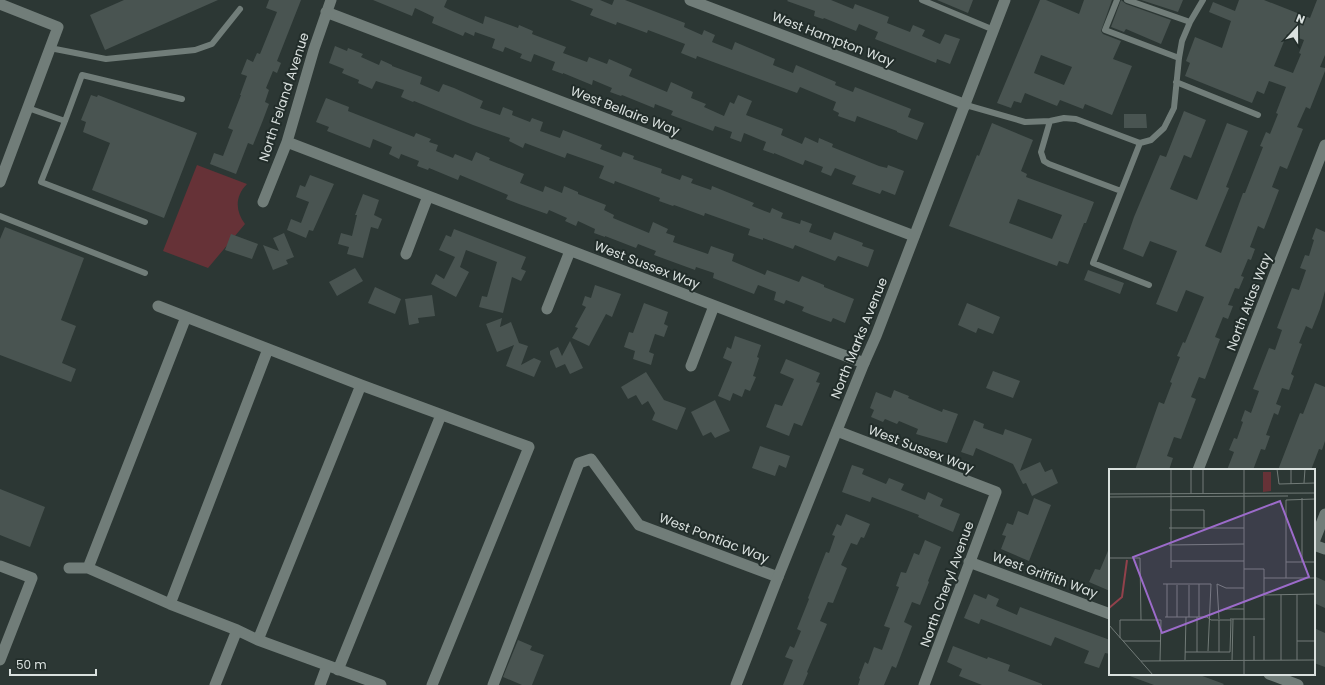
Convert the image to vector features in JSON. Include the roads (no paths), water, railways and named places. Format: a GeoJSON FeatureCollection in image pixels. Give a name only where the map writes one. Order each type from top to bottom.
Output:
{"type":"FeatureCollection","features":[{"type":"Feature","properties":{"kind":"street","name":"North Feland Avenue"},"geometry":{"type":"LineString","coordinates":[[263,202],[287,142],[314,49],[331,0]]}},
{"type":"Feature","properties":{"kind":"street","name":"West Hampton Way"},"geometry":{"type":"LineString","coordinates":[[690,0],[966,105]]}},
{"type":"Feature","properties":{"kind":"street","name":"North Marks Avenue"},"geometry":{"type":"LineString","coordinates":[[736,685],[778,577],[876,336],[966,105],[1005,0]]}},
{"type":"Feature","properties":{"kind":"street"},"geometry":{"type":"LineString","coordinates":[[0,4],[58,27],[0,182]]}},
{"type":"Feature","properties":{"kind":"street","name":"West Bellaire Way"},"geometry":{"type":"LineString","coordinates":[[326,12],[914,236]]}},
{"type":"Feature","properties":{"kind":"street","name":"West Sussex Way"},"geometry":{"type":"LineString","coordinates":[[287,142],[864,363]]}},
{"type":"Feature","properties":{"kind":"street","name":"North Atlas Way"},"geometry":{"type":"LineString","coordinates":[[1198,469],[1325,145]]}},
{"type":"Feature","properties":{"kind":"street"},"geometry":{"type":"LineString","coordinates":[[406,254],[428,196]]}},
{"type":"Feature","properties":{"kind":"street"},"geometry":{"type":"LineString","coordinates":[[547,309],[570,251]]}},
{"type":"Feature","properties":{"kind":"street"},"geometry":{"type":"LineString","coordinates":[[158,306],[361,385],[530,447],[432,685]]}},
{"type":"Feature","properties":{"kind":"street"},"geometry":{"type":"LineString","coordinates":[[691,366],[714,306]]}},
{"type":"Feature","properties":{"kind":"street"},"geometry":{"type":"LineString","coordinates":[[88,568],[186,317]]}},
{"type":"Feature","properties":{"kind":"street"},"geometry":{"type":"LineString","coordinates":[[170,604],[268,349]]}},
{"type":"Feature","properties":{"kind":"street"},"geometry":{"type":"LineString","coordinates":[[258,640],[361,385]]}},
{"type":"Feature","properties":{"kind":"street"},"geometry":{"type":"LineString","coordinates":[[320,685],[333,668],[441,415]]}},
{"type":"Feature","properties":{"kind":"street","name":"West Sussex Way"},"geometry":{"type":"LineString","coordinates":[[837,431],[996,492]]}},
{"type":"Feature","properties":{"kind":"street","name":"West Pontiac Way"},"geometry":{"type":"LineString","coordinates":[[493,685],[579,463],[591,459],[640,525],[778,577]]}},
{"type":"Feature","properties":{"kind":"street","name":"North Cheryl Avenue"},"geometry":{"type":"LineString","coordinates":[[924,685],[996,492]]}},
{"type":"Feature","properties":{"kind":"street"},"geometry":{"type":"LineString","coordinates":[[1315,541],[1325,514]]}},
{"type":"Feature","properties":{"kind":"street"},"geometry":{"type":"LineString","coordinates":[[1315,544],[1325,549]]}},
{"type":"Feature","properties":{"kind":"street","name":"West Griffith Way"},"geometry":{"type":"LineString","coordinates":[[969,562],[1109,614]]}},
{"type":"Feature","properties":{"kind":"street"},"geometry":{"type":"LineString","coordinates":[[0,566],[32,578],[1,656]]}},
{"type":"Feature","properties":{"kind":"street"},"geometry":{"type":"LineString","coordinates":[[69,568],[88,568],[258,640],[381,685]]}},
{"type":"Feature","properties":{"kind":"street"},"geometry":{"type":"LineString","coordinates":[[215,685],[236,630]]}},
{"type":"Feature","properties":{"kind":"street"},"geometry":{"type":"LineString","coordinates":[[1272,675],[1298,685]]}},
{"type":"Feature","properties":{"kind":"lane"},"geometry":{"type":"LineString","coordinates":[[922,0],[994,30]]}},
{"type":"Feature","properties":{"kind":"lane"},"geometry":{"type":"LineString","coordinates":[[1117,0],[1105,30],[1179,58]]}},
{"type":"Feature","properties":{"kind":"lane"},"geometry":{"type":"LineString","coordinates":[[1127,0],[1190,22]]}},
{"type":"Feature","properties":{"kind":"lane"},"geometry":{"type":"LineString","coordinates":[[966,105],[1025,122],[1064,118],[1076,119],[1140,143],[1151,140],[1164,128],[1174,108],[1182,41],[1190,22],[1203,0]]}},
{"type":"Feature","properties":{"kind":"lane"},"geometry":{"type":"LineString","coordinates":[[50,48],[106,59],[195,50],[212,44],[240,9]]}},
{"type":"Feature","properties":{"kind":"lane"},"geometry":{"type":"LineString","coordinates":[[145,222],[41,182],[82,74],[182,98]]}},
{"type":"Feature","properties":{"kind":"lane"},"geometry":{"type":"LineString","coordinates":[[1176,82],[1258,115]]}},
{"type":"Feature","properties":{"kind":"lane"},"geometry":{"type":"LineString","coordinates":[[28,108],[65,121]]}},
{"type":"Feature","properties":{"kind":"lane"},"geometry":{"type":"LineString","coordinates":[[1050,120],[1041,152],[1044,161],[1121,191]]}},
{"type":"Feature","properties":{"kind":"lane"},"geometry":{"type":"LineString","coordinates":[[1140,143],[1093,263],[1149,285]]}},
{"type":"Feature","properties":{"kind":"lane"},"geometry":{"type":"LineString","coordinates":[[0,216],[145,273]]}}]}
